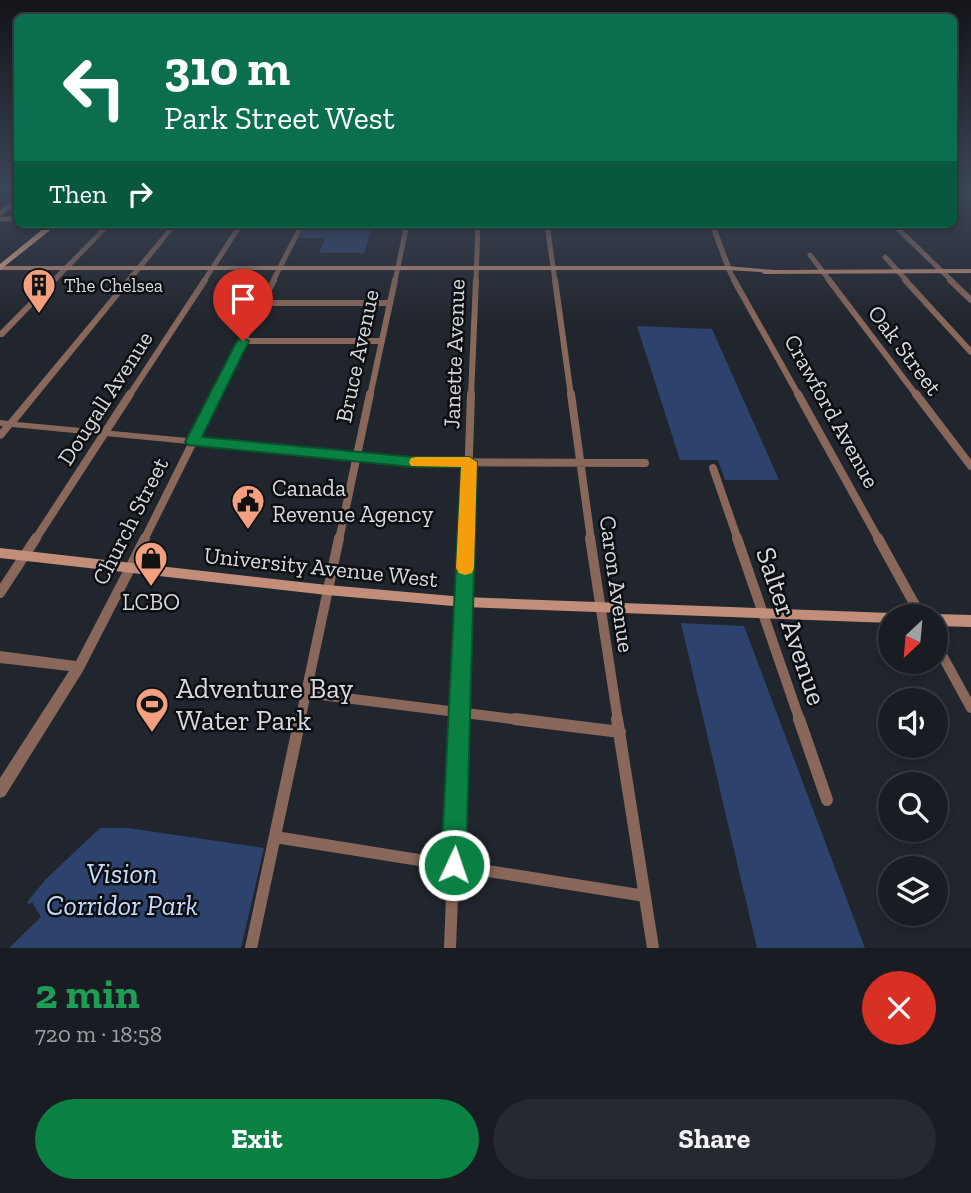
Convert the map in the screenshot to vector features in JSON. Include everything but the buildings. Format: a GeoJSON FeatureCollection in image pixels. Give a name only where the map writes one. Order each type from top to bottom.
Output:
{"type":"FeatureCollection","features":[{"type":"Feature","properties":{"kind":"main road"},"geometry":{"type":"LineString","coordinates":[[0,268],[39,234]]}},
{"type":"Feature","properties":{"kind":"main road"},"geometry":{"type":"LineString","coordinates":[[0,268],[971,271]]}},
{"type":"Feature","properties":{"kind":"main road","name":"University Avenue West"},"geometry":{"type":"LineString","coordinates":[[0,553],[327,590],[464,602],[878,617]]}},
{"type":"Feature","properties":{"kind":"main road"},"geometry":{"type":"LineString","coordinates":[[948,620],[971,621]]}},
{"type":"Feature","properties":{"kind":"street"},"geometry":{"type":"LineString","coordinates":[[0,335],[99,234]]}},
{"type":"Feature","properties":{"kind":"street"},"geometry":{"type":"LineString","coordinates":[[0,436],[5,424],[167,234]]}},
{"type":"Feature","properties":{"kind":"street","name":"Dougall Avenue"},"geometry":{"type":"LineString","coordinates":[[0,593],[234,234]]}},
{"type":"Feature","properties":{"kind":"street","name":"Church Street"},"geometry":{"type":"LineString","coordinates":[[0,791],[79,667],[297,234]]}},
{"type":"Feature","properties":{"kind":"street","name":"Bruce Avenue"},"geometry":{"type":"LineString","coordinates":[[251,948],[405,234]]}},
{"type":"Feature","properties":{"kind":"street","name":"Janette Avenue"},"geometry":{"type":"LineString","coordinates":[[450,948],[478,234]]}},
{"type":"Feature","properties":{"kind":"street","name":"Caron Avenue"},"geometry":{"type":"LineString","coordinates":[[548,234],[600,607],[653,948]]}},
{"type":"Feature","properties":{"kind":"street","name":"Crawford Avenue"},"geometry":{"type":"LineString","coordinates":[[716,234],[729,270],[914,604]]}},
{"type":"Feature","properties":{"kind":"street"},"geometry":{"type":"LineString","coordinates":[[904,234],[971,300]]}},
{"type":"Feature","properties":{"kind":"street","name":"Oak Street"},"geometry":{"type":"LineString","coordinates":[[810,255],[971,466]]}},
{"type":"Feature","properties":{"kind":"street"},"geometry":{"type":"LineString","coordinates":[[885,257],[971,352]]}},
{"type":"Feature","properties":{"kind":"street"},"geometry":{"type":"LineString","coordinates":[[262,303],[390,303]]}},
{"type":"Feature","properties":{"kind":"street"},"geometry":{"type":"LineString","coordinates":[[243,341],[382,341]]}},
{"type":"Feature","properties":{"kind":"street"},"geometry":{"type":"LineString","coordinates":[[5,424],[413,462],[645,463]]}},
{"type":"Feature","properties":{"kind":"street","name":"Salter Avenue"},"geometry":{"type":"LineString","coordinates":[[713,468],[827,800]]}},
{"type":"Feature","properties":{"kind":"street"},"geometry":{"type":"LineString","coordinates":[[0,657],[79,667]]}},
{"type":"Feature","properties":{"kind":"street"},"geometry":{"type":"LineString","coordinates":[[948,666],[971,708]]}},
{"type":"Feature","properties":{"kind":"street"},"geometry":{"type":"LineString","coordinates":[[305,693],[620,733]]}},
{"type":"Feature","properties":{"kind":"street"},"geometry":{"type":"LineString","coordinates":[[275,837],[645,896]]}},
{"type":"Feature","properties":{"kind":"green space"},"geometry":{"type":"Polygon","coordinates":[[[300,234],[370,234],[364,253],[319,253],[325,238],[298,238],[300,234]]]}},
{"type":"Feature","properties":{"kind":"green space"},"geometry":{"type":"Polygon","coordinates":[[[637,326],[712,329],[779,480],[725,480],[718,460],[680,460],[637,326]]]}},
{"type":"Feature","properties":{"kind":"green space"},"geometry":{"type":"Polygon","coordinates":[[[681,623],[744,626],[865,948],[757,948],[681,623]]]}},
{"type":"Feature","properties":{"kind":"green space","name":"Vision Corridor Park"},"geometry":{"type":"Polygon","coordinates":[[[100,828],[128,828],[264,848],[241,948],[9,948],[41,917],[32,902],[29,905],[27,902],[46,879],[100,828]]]}},
{"type":"Feature","properties":{"kind":"slow traffic"},"geometry":{"type":"LineString","coordinates":[[416,462],[469,462],[465,568]]}},
{"type":"Feature","properties":{"kind":"place","name":"The Chelsea"},"geometry":{"type":"Point","coordinates":[39,315]}},
{"type":"Feature","properties":{"kind":"place","name":"Canada Revenue Agency"},"geometry":{"type":"Point","coordinates":[248,531]}},
{"type":"Feature","properties":{"kind":"place","name":"LCBO"},"geometry":{"type":"Point","coordinates":[151,588]}},
{"type":"Feature","properties":{"kind":"place","name":"Adventure Bay Water Park"},"geometry":{"type":"Point","coordinates":[152,734]}},
{"type":"Feature","properties":{"kind":"route"},"geometry":{"type":"LineString","coordinates":[[243,341],[193,442],[413,462],[469,462],[454,865]]}}]}
